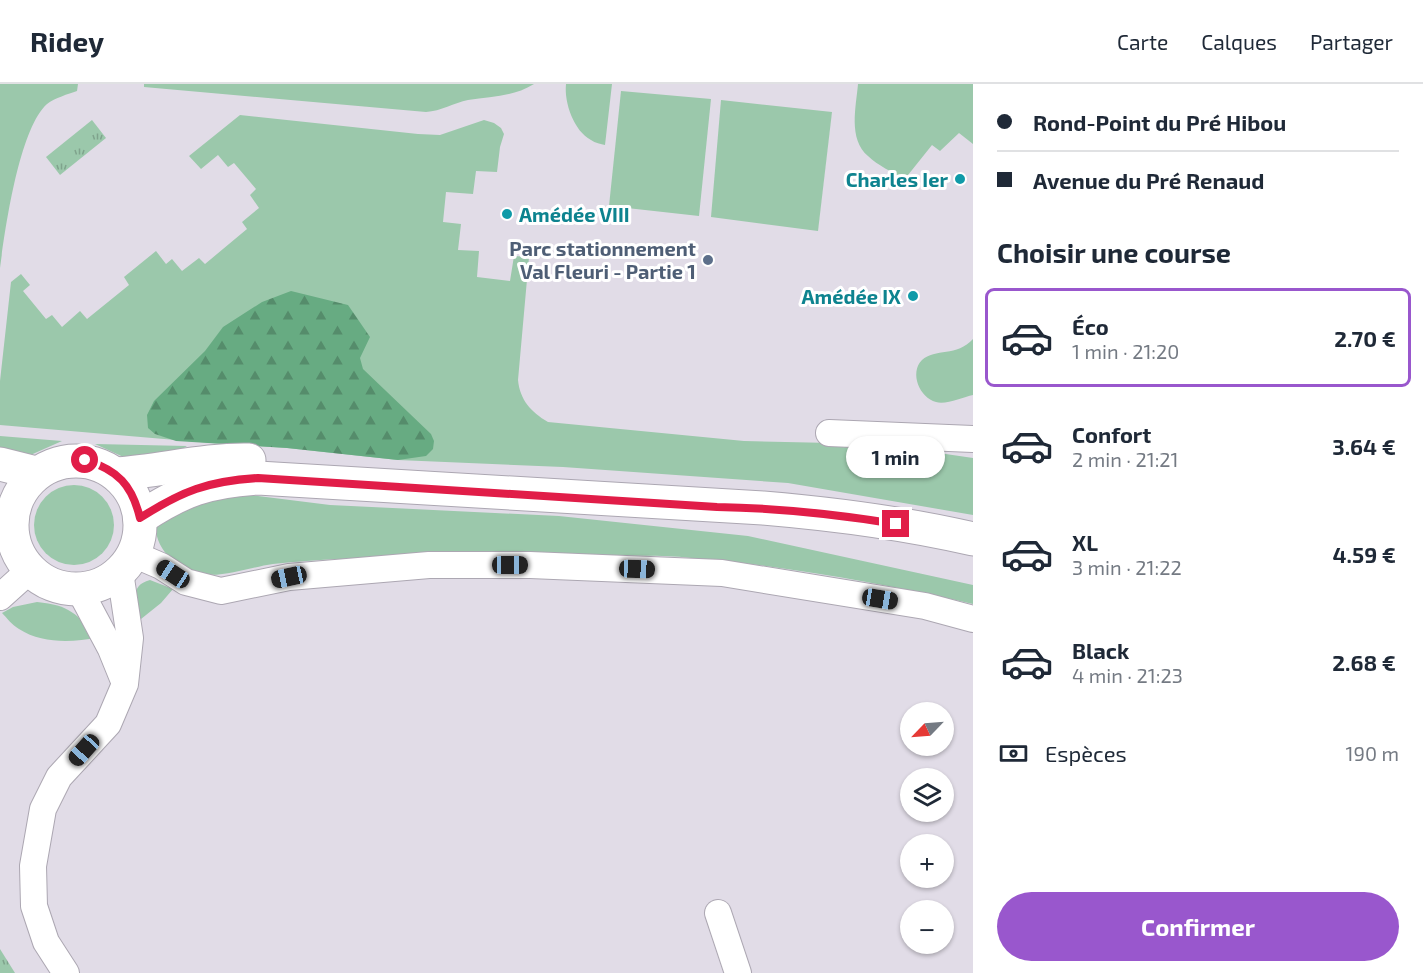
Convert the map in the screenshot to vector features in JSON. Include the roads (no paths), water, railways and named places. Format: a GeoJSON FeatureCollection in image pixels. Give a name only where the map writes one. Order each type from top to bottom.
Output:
{"type":"FeatureCollection","features":[{"type":"Feature","properties":{"kind":"main road"},"geometry":{"type":"LineString","coordinates":[[116,474],[145,472],[224,459],[264,461],[307,467],[383,486]]}},
{"type":"Feature","properties":{"kind":"main road"},"geometry":{"type":"LineString","coordinates":[[85,460],[102,465],[116,474],[132,494],[140,518],[139,537],[127,563],[108,581],[93,587],[61,588],[44,581],[30,570],[17,550],[6,522],[22,488],[36,473],[59,463],[85,460]]}},
{"type":"Feature","properties":{"kind":"main road"},"geometry":{"type":"LineString","coordinates":[[0,464],[36,473]]}},
{"type":"Feature","properties":{"kind":"main road"},"geometry":{"type":"LineString","coordinates":[[140,518],[187,491],[224,480],[258,478],[836,514],[935,530],[973,539]]}},
{"type":"Feature","properties":{"kind":"street"},"geometry":{"type":"LineString","coordinates":[[830,433],[973,439]]}},
{"type":"Feature","properties":{"kind":"street"},"geometry":{"type":"LineString","coordinates":[[66,973],[46,942],[34,906],[33,866],[43,808],[59,777],[108,724],[125,684],[130,638],[127,563],[161,566],[186,582],[221,591],[289,577],[429,565],[586,567],[722,573],[925,606],[973,619]]}},
{"type":"Feature","properties":{"kind":"street"},"geometry":{"type":"LineString","coordinates":[[0,597],[30,570]]}},
{"type":"Feature","properties":{"kind":"street"},"geometry":{"type":"LineString","coordinates":[[79,589],[111,649],[125,684]]}},
{"type":"Feature","properties":{"kind":"street"},"geometry":{"type":"LineString","coordinates":[[718,913],[738,973]]}},
{"type":"Feature","properties":{"kind":"place","name":"Charles Ier"},"geometry":{"type":"Point","coordinates":[960,179]}},
{"type":"Feature","properties":{"kind":"place","name":"Amédée VIII"},"geometry":{"type":"Point","coordinates":[507,214]}},
{"type":"Feature","properties":{"kind":"place","name":"Parc stationnement Val Fleuri - Partie 1"},"geometry":{"type":"Point","coordinates":[708,260]}},
{"type":"Feature","properties":{"kind":"place","name":"Amédée IX"},"geometry":{"type":"Point","coordinates":[913,296]}}]}
